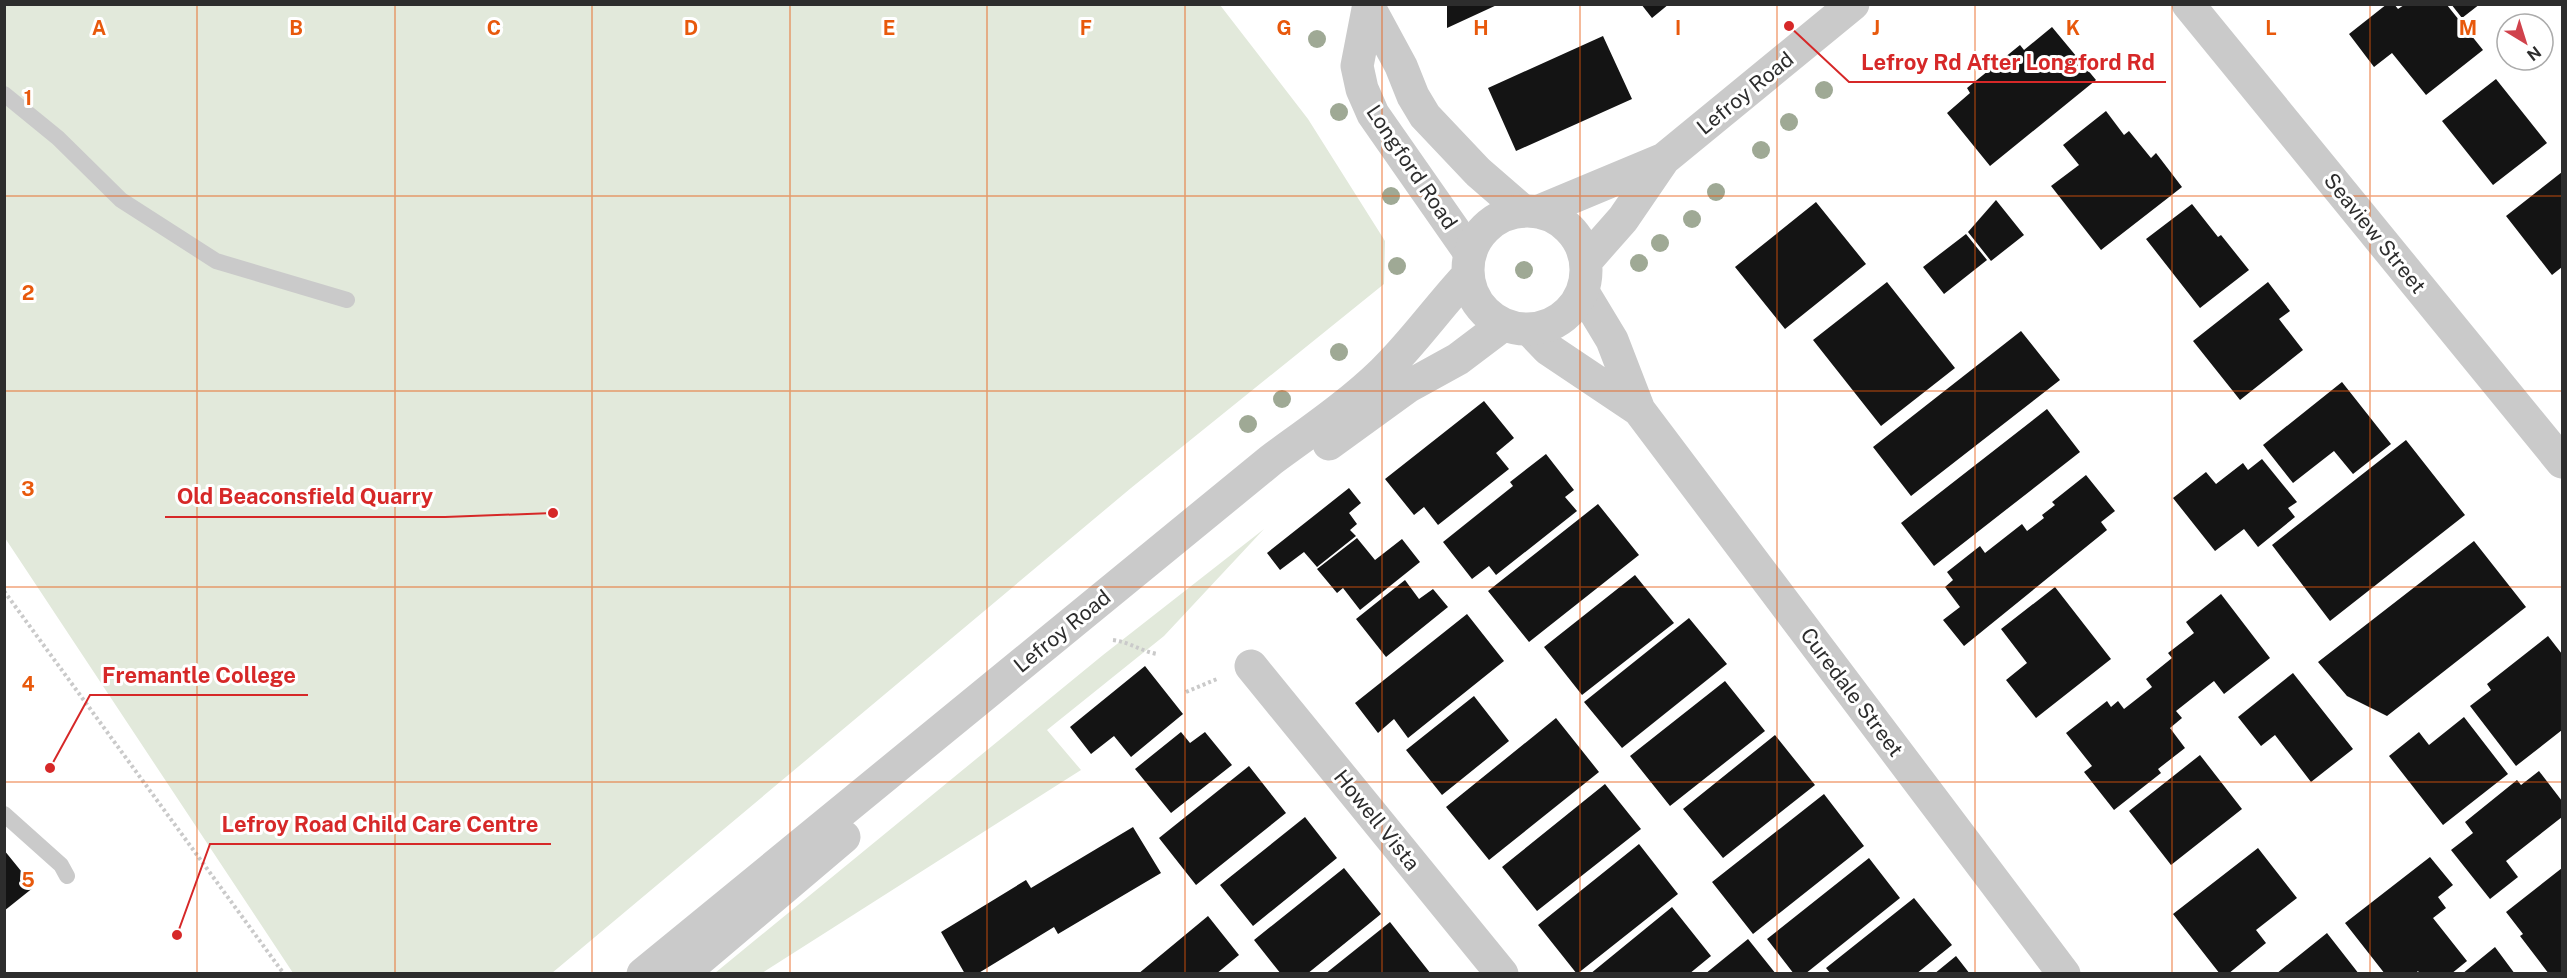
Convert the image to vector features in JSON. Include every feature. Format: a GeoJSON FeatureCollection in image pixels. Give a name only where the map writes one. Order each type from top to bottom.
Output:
{"type":"FeatureCollection","features":[{"type":"Feature","properties":{"kind":"street","name":"Lefroy Road"},"geometry":{"type":"LineString","coordinates":[[682,974],[1086,636],[1284,476],[1410,386],[1517,327],[1546,326],[1562,319],[1574,307],[1584,277],[1664,159],[1853,4]]}},
{"type":"Feature","properties":{"kind":"street","name":"Seaview Street"},"geometry":{"type":"LineString","coordinates":[[2188,4],[2562,462]]}},
{"type":"Feature","properties":{"kind":"street","name":"Longford Road"},"geometry":{"type":"LineString","coordinates":[[1369,6],[1425,116],[1478,172],[1530,211]]}},
{"type":"Feature","properties":{"kind":"street","name":"Longford Road"},"geometry":{"type":"LineString","coordinates":[[1369,6],[1358,66],[1362,89],[1373,114],[1469,264]]}},
{"type":"Feature","properties":{"kind":"street","name":"Lefroy Road"},"geometry":{"type":"LineString","coordinates":[[642,974],[1271,460],[1337,411],[1398,356],[1469,264],[1478,237],[1490,224],[1506,215],[1530,211],[1664,159]]}},
{"type":"Feature","properties":{"kind":"street"},"geometry":{"type":"LineString","coordinates":[[1530,211],[1555,218],[1570,229],[1581,244],[1584,277]]}},
{"type":"Feature","properties":{"kind":"street"},"geometry":{"type":"LineString","coordinates":[[1469,264],[1471,291],[1479,305],[1490,317],[1517,327]]}},
{"type":"Feature","properties":{"kind":"street","name":"Curedale Street"},"geometry":{"type":"LineString","coordinates":[[1584,277],[1640,410],[2064,974]]}},
{"type":"Feature","properties":{"kind":"street","name":"Curedale Street"},"geometry":{"type":"LineString","coordinates":[[1517,327],[1640,410]]}},
{"type":"Feature","properties":{"kind":"street","name":"Howell Vista"},"geometry":{"type":"LineString","coordinates":[[1251,666],[1502,974]]}},
{"type":"Feature","properties":{"kind":"lane"},"geometry":{"type":"LineString","coordinates":[[4,94],[58,138],[121,200],[216,261],[347,300]]}},
{"type":"Feature","properties":{"kind":"lane"},"geometry":{"type":"LineString","coordinates":[[4,814],[61,865],[68,876]]}},
{"type":"Feature","properties":{"kind":"path"},"geometry":{"type":"LineString","coordinates":[[4,591],[284,974]]}},
{"type":"Feature","properties":{"kind":"shaded area"},"geometry":{"type":"Polygon","coordinates":[[[4,5],[1220,5],[1308,119],[1385,241],[1384,284],[1131,488],[552,973],[293,973],[5,538],[4,5]]]}},
{"type":"Feature","properties":{"kind":"shaded area"},"geometry":{"type":"Polygon","coordinates":[[[1264,529],[1164,636],[1047,730],[1081,770],[762,973],[715,973],[1103,655],[1264,529]]]}},
{"type":"Feature","properties":{"kind":"building"},"geometry":{"type":"Polygon","coordinates":[[[1447,4],[1499,4],[1447,28],[1447,4]]]}},
{"type":"Feature","properties":{"kind":"building"},"geometry":{"type":"Polygon","coordinates":[[[1641,4],[1669,4],[1652,18],[1641,4]]]}},
{"type":"Feature","properties":{"kind":"building"},"geometry":{"type":"Polygon","coordinates":[[[2387,4],[2394,4],[2398,9],[2404,5],[2447,5],[2483,50],[2426,95],[2392,53],[2374,67],[2349,34],[2387,4]]]}},
{"type":"Feature","properties":{"kind":"building"},"geometry":{"type":"Polygon","coordinates":[[[2451,4],[2480,4],[2462,18],[2451,4]]]}},
{"type":"Feature","properties":{"kind":"building"},"geometry":{"type":"Polygon","coordinates":[[[2052,27],[2096,80],[1990,166],[1947,113],[1970,93],[1967,88],[2020,45],[2024,50],[2052,27]]]}},
{"type":"Feature","properties":{"kind":"building"},"geometry":{"type":"Polygon","coordinates":[[[1603,36],[1632,99],[1516,151],[1488,88],[1603,36]]]}},
{"type":"Feature","properties":{"kind":"building"},"geometry":{"type":"Polygon","coordinates":[[[2496,79],[2547,143],[2493,185],[2442,121],[2496,79]]]}},
{"type":"Feature","properties":{"kind":"building"},"geometry":{"type":"Polygon","coordinates":[[[2106,111],[2124,135],[2129,131],[2151,158],[2156,153],[2182,187],[2101,250],[2051,186],[2079,165],[2063,145],[2106,111]]]}},
{"type":"Feature","properties":{"kind":"building"},"geometry":{"type":"Polygon","coordinates":[[[2562,172],[2562,267],[2552,275],[2506,216],[2562,172]]]}},
{"type":"Feature","properties":{"kind":"building"},"geometry":{"type":"Polygon","coordinates":[[[1996,200],[2024,235],[1991,261],[1968,232],[1996,200]]]}},
{"type":"Feature","properties":{"kind":"building"},"geometry":{"type":"Polygon","coordinates":[[[1816,202],[1866,264],[1785,329],[1735,267],[1816,202]]]}},
{"type":"Feature","properties":{"kind":"building"},"geometry":{"type":"Polygon","coordinates":[[[2192,204],[2218,237],[2221,235],[2249,270],[2200,308],[2146,239],[2192,204]]]}},
{"type":"Feature","properties":{"kind":"building"},"geometry":{"type":"Polygon","coordinates":[[[1966,234],[1987,260],[1944,294],[1923,267],[1966,234]]]}},
{"type":"Feature","properties":{"kind":"building"},"geometry":{"type":"Polygon","coordinates":[[[1887,282],[1955,368],[1881,426],[1813,340],[1887,282]]]}},
{"type":"Feature","properties":{"kind":"building"},"geometry":{"type":"Polygon","coordinates":[[[2268,282],[2290,311],[2279,319],[2303,350],[2240,400],[2193,341],[2268,282]]]}},
{"type":"Feature","properties":{"kind":"building"},"geometry":{"type":"Polygon","coordinates":[[[2021,331],[2060,380],[1911,496],[1873,447],[2021,331]]]}},
{"type":"Feature","properties":{"kind":"building"},"geometry":{"type":"Polygon","coordinates":[[[2342,382],[2391,444],[2353,474],[2334,451],[2293,483],[2263,445],[2342,382]]]}},
{"type":"Feature","properties":{"kind":"building"},"geometry":{"type":"Polygon","coordinates":[[[1484,401],[1514,438],[1496,453],[1509,469],[1438,525],[1424,507],[1414,515],[1385,479],[1484,401]]]}},
{"type":"Feature","properties":{"kind":"building"},"geometry":{"type":"Polygon","coordinates":[[[2047,409],[2080,452],[1934,566],[1901,523],[2047,409]]]}},
{"type":"Feature","properties":{"kind":"building"},"geometry":{"type":"Polygon","coordinates":[[[2406,440],[2465,515],[2330,621],[2272,545],[2406,440]]]}},
{"type":"Feature","properties":{"kind":"building"},"geometry":{"type":"Polygon","coordinates":[[[1546,454],[1574,490],[1565,497],[1577,511],[1496,575],[1489,566],[1472,579],[1443,542],[1513,486],[1510,482],[1546,454]]]}},
{"type":"Feature","properties":{"kind":"building"},"geometry":{"type":"Polygon","coordinates":[[[2262,459],[2297,502],[2288,508],[2295,517],[2258,547],[2244,529],[2215,551],[2173,498],[2206,472],[2216,484],[2243,463],[2248,470],[2262,459]]]}},
{"type":"Feature","properties":{"kind":"building"},"geometry":{"type":"Polygon","coordinates":[[[2086,475],[2115,511],[2101,522],[2107,530],[1964,646],[1943,620],[1960,607],[1945,587],[1953,580],[1947,572],[1980,546],[1985,553],[2022,524],[2027,531],[2044,518],[2042,515],[2055,505],[2052,502],[2086,475]]]}},
{"type":"Feature","properties":{"kind":"building"},"geometry":{"type":"Polygon","coordinates":[[[1349,488],[1361,503],[1349,513],[1357,524],[1350,530],[1356,536],[1317,567],[1304,552],[1280,570],[1267,553],[1349,488]]]}},
{"type":"Feature","properties":{"kind":"building"},"geometry":{"type":"Polygon","coordinates":[[[1598,504],[1639,555],[1529,642],[1488,591],[1598,504]]]}},
{"type":"Feature","properties":{"kind":"building"},"geometry":{"type":"Polygon","coordinates":[[[1357,538],[1375,560],[1402,539],[1420,562],[1360,610],[1343,588],[1337,593],[1317,569],[1357,538]]]}},
{"type":"Feature","properties":{"kind":"building"},"geometry":{"type":"Polygon","coordinates":[[[2474,541],[2526,607],[2387,716],[2347,696],[2318,662],[2474,541]]]}},
{"type":"Feature","properties":{"kind":"building"},"geometry":{"type":"Polygon","coordinates":[[[1635,575],[1674,623],[1582,695],[1544,647],[1635,575]]]}},
{"type":"Feature","properties":{"kind":"building"},"geometry":{"type":"Polygon","coordinates":[[[1405,580],[1419,599],[1433,589],[1448,607],[1386,657],[1356,619],[1405,580]]]}},
{"type":"Feature","properties":{"kind":"building"},"geometry":{"type":"Polygon","coordinates":[[[2055,587],[2111,659],[2036,718],[2006,680],[2027,663],[2001,629],[2055,587]]]}},
{"type":"Feature","properties":{"kind":"building"},"geometry":{"type":"Polygon","coordinates":[[[2221,594],[2270,658],[2224,694],[2214,681],[2176,711],[2182,718],[2170,728],[2185,748],[2158,769],[2161,773],[2114,810],[2084,772],[2092,766],[2066,733],[2107,701],[2111,707],[2118,701],[2124,709],[2152,687],[2146,679],[2172,658],[2168,653],[2194,633],[2186,622],[2221,594]]]}},
{"type":"Feature","properties":{"kind":"building"},"geometry":{"type":"Polygon","coordinates":[[[1467,614],[1504,661],[1408,738],[1394,719],[1378,733],[1355,703],[1467,614]]]}},
{"type":"Feature","properties":{"kind":"building"},"geometry":{"type":"Polygon","coordinates":[[[1689,618],[1727,664],[1622,748],[1584,702],[1689,618]]]}},
{"type":"Feature","properties":{"kind":"building"},"geometry":{"type":"Polygon","coordinates":[[[2548,636],[2562,654],[2562,730],[2516,766],[2470,706],[2491,690],[2487,684],[2548,636]]]}},
{"type":"Feature","properties":{"kind":"building"},"geometry":{"type":"Polygon","coordinates":[[[1145,666],[1183,714],[1131,757],[1114,736],[1091,754],[1070,727],[1145,666]]]}},
{"type":"Feature","properties":{"kind":"building"},"geometry":{"type":"Polygon","coordinates":[[[2293,673],[2353,749],[2311,782],[2275,735],[2261,746],[2238,717],[2293,673]]]}},
{"type":"Feature","properties":{"kind":"building"},"geometry":{"type":"Polygon","coordinates":[[[1725,681],[1765,731],[1670,806],[1630,756],[1725,681]]]}},
{"type":"Feature","properties":{"kind":"building"},"geometry":{"type":"Polygon","coordinates":[[[1474,696],[1509,741],[1442,795],[1406,750],[1474,696]]]}},
{"type":"Feature","properties":{"kind":"building"},"geometry":{"type":"Polygon","coordinates":[[[2464,717],[2508,774],[2443,825],[2389,756],[2419,732],[2429,745],[2464,717]]]}},
{"type":"Feature","properties":{"kind":"building"},"geometry":{"type":"Polygon","coordinates":[[[1556,718],[1599,772],[1489,860],[1446,807],[1556,718]]]}},
{"type":"Feature","properties":{"kind":"building"},"geometry":{"type":"Polygon","coordinates":[[[1181,732],[1190,743],[1205,732],[1232,765],[1171,813],[1135,769],[1181,732]]]}},
{"type":"Feature","properties":{"kind":"building"},"geometry":{"type":"Polygon","coordinates":[[[1775,735],[1815,785],[1723,858],[1683,809],[1775,735]]]}},
{"type":"Feature","properties":{"kind":"building"},"geometry":{"type":"Polygon","coordinates":[[[2200,755],[2242,809],[2171,865],[2129,811],[2200,755]]]}},
{"type":"Feature","properties":{"kind":"building"},"geometry":{"type":"Polygon","coordinates":[[[1249,766],[1286,813],[1196,885],[1159,838],[1249,766]]]}},
{"type":"Feature","properties":{"kind":"building"},"geometry":{"type":"Polygon","coordinates":[[[2539,771],[2562,801],[2562,817],[2506,861],[2518,877],[2490,899],[2451,850],[2473,833],[2465,822],[2517,780],[2521,785],[2539,771]]]}},
{"type":"Feature","properties":{"kind":"building"},"geometry":{"type":"Polygon","coordinates":[[[1605,784],[1641,829],[1537,911],[1502,867],[1605,784]]]}},
{"type":"Feature","properties":{"kind":"building"},"geometry":{"type":"Polygon","coordinates":[[[1824,794],[1864,846],[1753,934],[1712,882],[1824,794]]]}},
{"type":"Feature","properties":{"kind":"building"},"geometry":{"type":"Polygon","coordinates":[[[1305,817],[1337,858],[1253,926],[1220,885],[1305,817]]]}},
{"type":"Feature","properties":{"kind":"building"},"geometry":{"type":"Polygon","coordinates":[[[1133,827],[1161,873],[1058,934],[1054,927],[977,974],[965,974],[941,932],[1026,880],[1031,888],[1133,827]]]}},
{"type":"Feature","properties":{"kind":"building"},"geometry":{"type":"Polygon","coordinates":[[[1639,844],[1678,894],[1577,974],[1538,925],[1639,844]]]}},
{"type":"Feature","properties":{"kind":"building"},"geometry":{"type":"Polygon","coordinates":[[[2258,848],[2297,898],[2256,930],[2266,943],[2228,974],[2220,974],[2173,914],[2258,848]]]}},
{"type":"Feature","properties":{"kind":"building"},"geometry":{"type":"Polygon","coordinates":[[[4,850],[34,887],[4,911],[4,850]]]}},
{"type":"Feature","properties":{"kind":"building"},"geometry":{"type":"Polygon","coordinates":[[[2430,857],[2453,885],[2438,897],[2446,908],[2433,918],[2467,961],[2451,974],[2420,974],[2418,971],[2415,974],[2385,974],[2345,923],[2430,857]]]}},
{"type":"Feature","properties":{"kind":"building"},"geometry":{"type":"Polygon","coordinates":[[[1869,858],[1900,898],[1805,974],[1794,974],[1767,939],[1869,858]]]}},
{"type":"Feature","properties":{"kind":"building"},"geometry":{"type":"Polygon","coordinates":[[[1344,868],[1381,914],[1307,974],[1281,974],[1254,940],[1344,868]]]}},
{"type":"Feature","properties":{"kind":"building"},"geometry":{"type":"Polygon","coordinates":[[[2562,868],[2562,974],[2549,974],[2520,936],[2523,934],[2506,912],[2562,868]]]}},
{"type":"Feature","properties":{"kind":"building"},"geometry":{"type":"Polygon","coordinates":[[[1914,898],[1952,945],[1916,974],[1831,974],[1826,968],[1914,898]]]}},
{"type":"Feature","properties":{"kind":"building"},"geometry":{"type":"Polygon","coordinates":[[[1672,907],[1711,956],[1689,974],[1590,974],[1672,907]]]}},
{"type":"Feature","properties":{"kind":"building"},"geometry":{"type":"Polygon","coordinates":[[[1208,916],[1239,955],[1216,974],[1138,974],[1208,916]]]}},
{"type":"Feature","properties":{"kind":"building"},"geometry":{"type":"Polygon","coordinates":[[[1390,922],[1431,974],[1325,974],[1390,922]]]}},
{"type":"Feature","properties":{"kind":"building"},"geometry":{"type":"Polygon","coordinates":[[[2327,933],[2359,974],[2276,974],[2327,933]]]}},
{"type":"Feature","properties":{"kind":"building"},"geometry":{"type":"Polygon","coordinates":[[[1748,939],[1776,974],[1705,974],[1748,939]]]}},
{"type":"Feature","properties":{"kind":"building"},"geometry":{"type":"Polygon","coordinates":[[[2495,947],[2515,974],[2462,974],[2495,947]]]}},
{"type":"Feature","properties":{"kind":"building"},"geometry":{"type":"Polygon","coordinates":[[[1956,956],[1970,974],[1934,974],[1956,956]]]}},
{"type":"Feature","properties":{"kind":"place","name":"Lefroy Rd After Longford Rd"},"geometry":{"type":"Point","coordinates":[1789,26]}},
{"type":"Feature","properties":{"kind":"place","name":"Old Beaconsfield Quarry"},"geometry":{"type":"Point","coordinates":[553,513]}},
{"type":"Feature","properties":{"kind":"place","name":"Fremantle College"},"geometry":{"type":"Point","coordinates":[50,768]}},
{"type":"Feature","properties":{"kind":"place","name":"Lefroy Road Child Care Centre"},"geometry":{"type":"Point","coordinates":[177,935]}}]}
